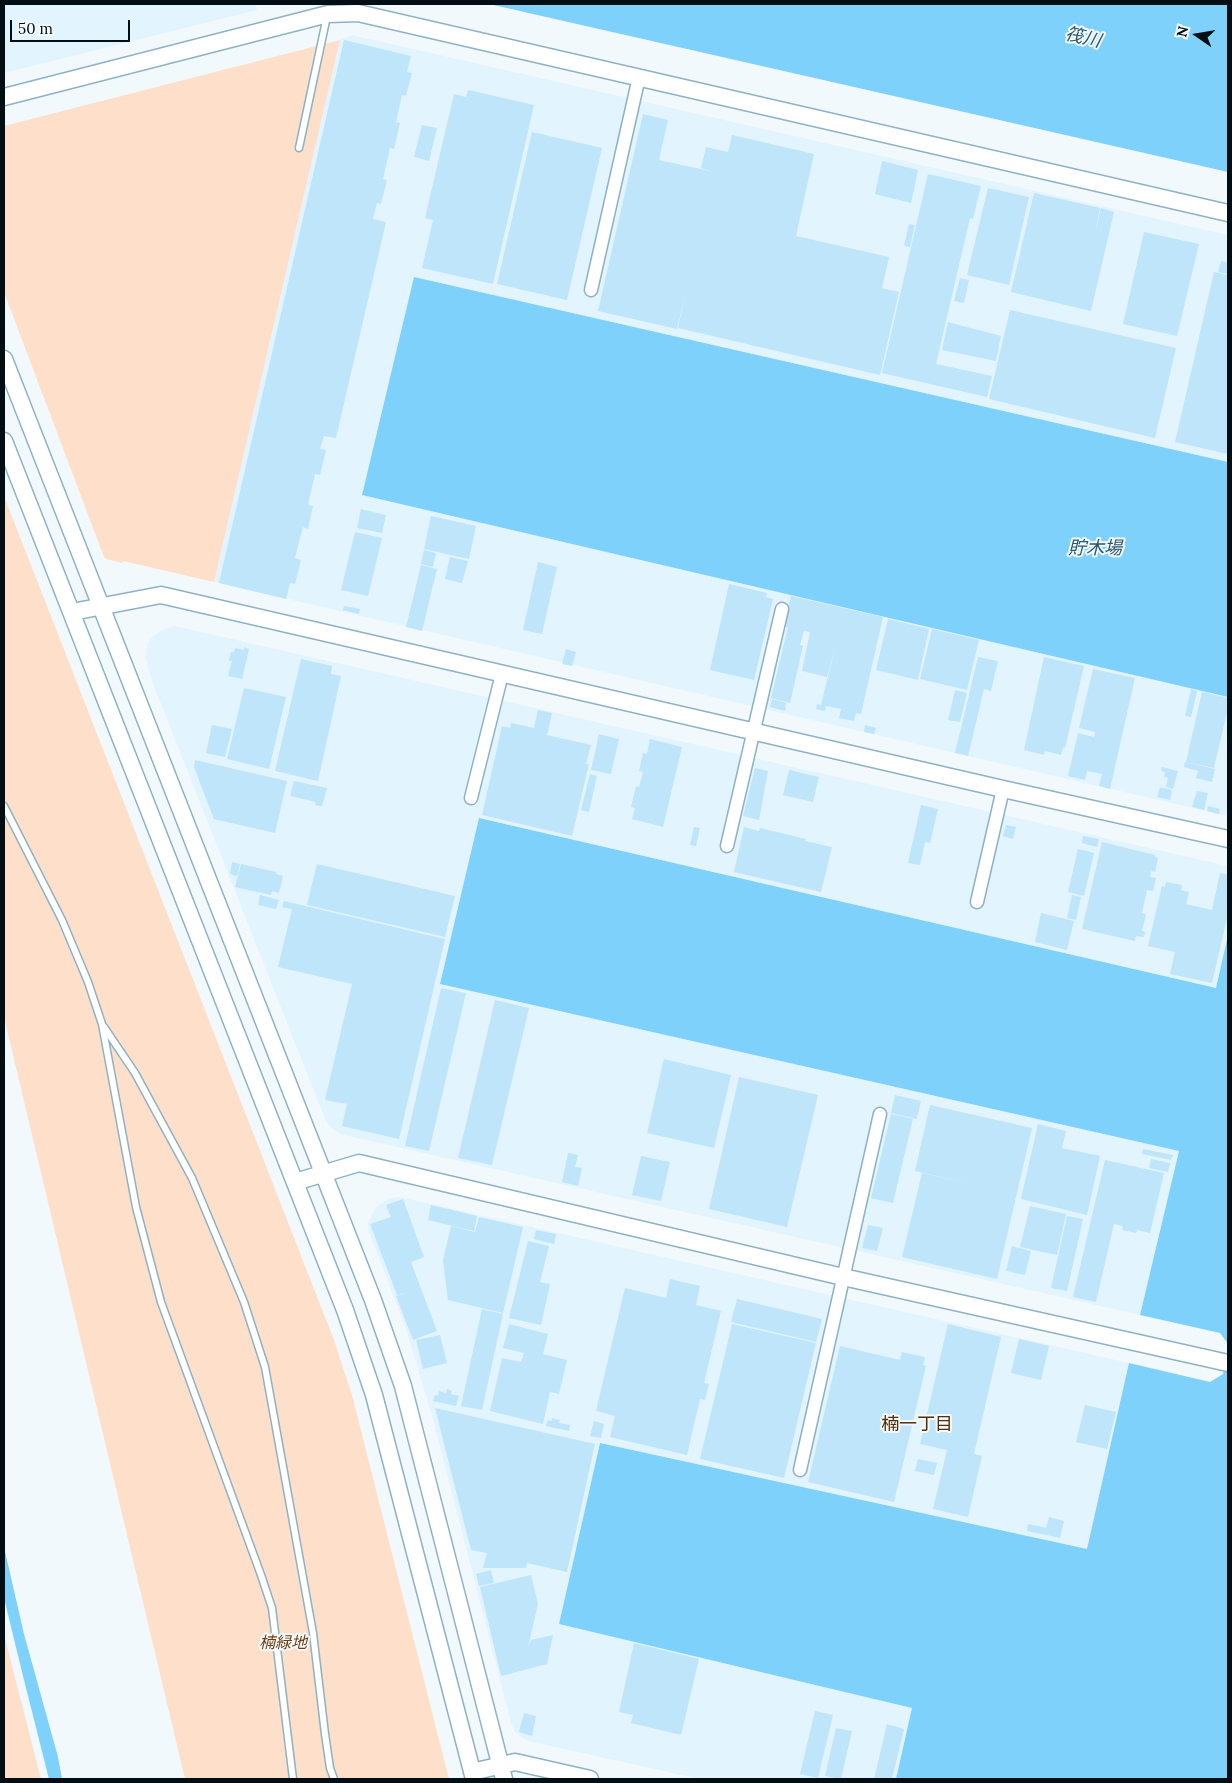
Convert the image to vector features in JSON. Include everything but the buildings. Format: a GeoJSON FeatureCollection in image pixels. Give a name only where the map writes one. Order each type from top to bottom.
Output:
{"type":"FeatureCollection","features":[{"type":"Feature","properties":{"kind":"street"},"geometry":{"type":"LineString","coordinates":[[4,97],[328,14],[358,14],[1228,212]]}},
{"type":"Feature","properties":{"kind":"street"},"geometry":{"type":"LineString","coordinates":[[591,290],[639,78]]}},
{"type":"Feature","properties":{"kind":"street"},"geometry":{"type":"LineString","coordinates":[[4,359],[373,1300],[402,1386],[502,1772]]}},
{"type":"Feature","properties":{"kind":"street"},"geometry":{"type":"LineString","coordinates":[[4,441],[345,1310],[374,1395],[473,1776],[502,1772],[515,1762],[590,1779]]}},
{"type":"Feature","properties":{"kind":"street"},"geometry":{"type":"LineString","coordinates":[[72,612],[161,595],[1228,839]]}},
{"type":"Feature","properties":{"kind":"street"},"geometry":{"type":"LineString","coordinates":[[727,846],[782,609]]}},
{"type":"Feature","properties":{"kind":"street"},"geometry":{"type":"LineString","coordinates":[[471,798],[502,674]]}},
{"type":"Feature","properties":{"kind":"street"},"geometry":{"type":"LineString","coordinates":[[977,902],[1003,789]]}},
{"type":"Feature","properties":{"kind":"street"},"geometry":{"type":"LineString","coordinates":[[800,1470],[880,1114]]}},
{"type":"Feature","properties":{"kind":"street"},"geometry":{"type":"LineString","coordinates":[[295,1182],[359,1163],[843,1277],[1220,1362]]}},
{"type":"Feature","properties":{"kind":"lane"},"geometry":{"type":"LineString","coordinates":[[299,148],[328,14]]}},
{"type":"Feature","properties":{"kind":"lane"},"geometry":{"type":"LineString","coordinates":[[4,806],[62,920],[88,982],[102,1024],[136,1207],[161,1302],[272,1608],[293,1779]]}},
{"type":"Feature","properties":{"kind":"lane"},"geometry":{"type":"LineString","coordinates":[[102,1024],[135,1073],[192,1178],[244,1302],[263,1359],[313,1633],[325,1734],[330,1768],[334,1779]]}},
{"type":"Feature","properties":{"kind":"shaded area"},"geometry":{"type":"Polygon","coordinates":[[[4,4],[255,4],[257,10],[4,73],[4,4]]]}},
{"type":"Feature","properties":{"kind":"shaded area"},"geometry":{"type":"Polygon","coordinates":[[[352,35],[1228,235],[1228,462],[414,277],[362,495],[1228,697],[1228,816],[214,582],[340,40],[352,35]]]}},
{"type":"Feature","properties":{"kind":"shaded area"},"geometry":{"type":"Polygon","coordinates":[[[175,626],[1228,866],[1228,935],[1216,988],[479,818],[440,984],[1179,1151],[1140,1315],[337,1132],[330,1127],[325,1119],[152,681],[146,659],[147,645],[152,637],[162,630],[175,626]]]}},
{"type":"Feature","properties":{"kind":"shaded area"},"geometry":{"type":"Polygon","coordinates":[[[400,1197],[1129,1363],[1087,1550],[600,1443],[559,1624],[913,1708],[896,1779],[700,1779],[528,1741],[515,1732],[511,1723],[434,1423],[405,1326],[369,1232],[368,1223],[376,1207],[390,1198],[400,1197]]]}},
{"type":"Feature","properties":{"kind":"green space"},"geometry":{"type":"Polygon","coordinates":[[[340,40],[214,582],[123,561],[122,563],[106,559],[4,292],[4,126],[340,40]]]}},
{"type":"Feature","properties":{"kind":"green space","name":"楠緑地"},"geometry":{"type":"Polygon","coordinates":[[[4,496],[334,1340],[352,1395],[449,1779],[185,1779],[4,1017],[4,496]]]}},
{"type":"Feature","properties":{"kind":"green space"},"geometry":{"type":"Polygon","coordinates":[[[4,1634],[41,1779],[4,1779],[4,1634]]]}},
{"type":"Feature","properties":{"kind":"water","name":"筏川"},"geometry":{"type":"Polygon","coordinates":[[[489,4],[1228,4],[1228,172],[489,4]]]}},
{"type":"Feature","properties":{"kind":"water","name":"貯木場"},"geometry":{"type":"Polygon","coordinates":[[[414,277],[1228,462],[1228,697],[362,495],[414,277]]]}},
{"type":"Feature","properties":{"kind":"water"},"geometry":{"type":"Polygon","coordinates":[[[479,818],[1216,988],[1228,935],[1228,1344],[1220,1333],[1140,1315],[1179,1151],[440,984],[479,818]]]}},
{"type":"Feature","properties":{"kind":"water"},"geometry":{"type":"Polygon","coordinates":[[[1228,1352],[1228,1779],[896,1779],[912,1708],[559,1624],[600,1443],[1087,1549],[1129,1363],[1210,1382],[1223,1374],[1228,1352]]]}},
{"type":"Feature","properties":{"kind":"water"},"geometry":{"type":"Polygon","coordinates":[[[4,1547],[24,1634],[58,1757],[62,1779],[49,1779],[24,1680],[4,1598],[4,1547]]]}},
{"type":"Feature","properties":{"kind":"district","name":"楠一丁目"},"geometry":{"type":"Point","coordinates":[917,1425]}}]}
